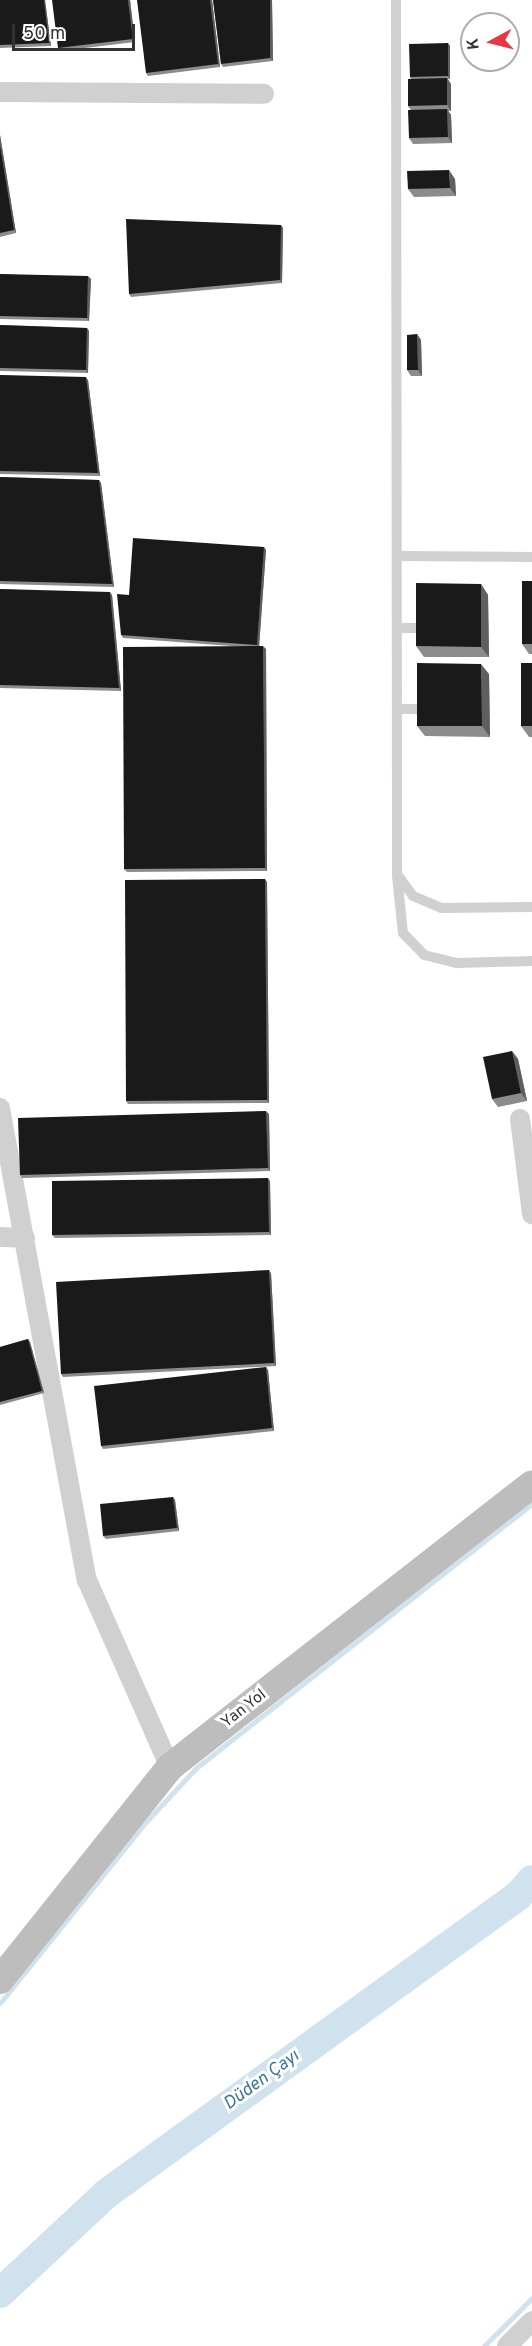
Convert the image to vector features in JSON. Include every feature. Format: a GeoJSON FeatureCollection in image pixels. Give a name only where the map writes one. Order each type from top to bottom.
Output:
{"type":"FeatureCollection","features":[{"type":"Feature","properties":{"kind":"street"},"geometry":{"type":"LineString","coordinates":[[0,92],[264,94]]}},
{"type":"Feature","properties":{"kind":"street"},"geometry":{"type":"LineString","coordinates":[[0,1108],[87,1580],[170,1767]]}},
{"type":"Feature","properties":{"kind":"street"},"geometry":{"type":"LineString","coordinates":[[520,1119],[532,1214]]}},
{"type":"Feature","properties":{"kind":"street"},"geometry":{"type":"LineString","coordinates":[[0,1237],[25,1238]]}},
{"type":"Feature","properties":{"kind":"street","name":"Yan Yol"},"geometry":{"type":"LineString","coordinates":[[0,1980],[170,1767],[532,1484]]}},
{"type":"Feature","properties":{"kind":"street"},"geometry":{"type":"LineString","coordinates":[[507,2346],[532,2322]]}},
{"type":"Feature","properties":{"kind":"lane"},"geometry":{"type":"LineString","coordinates":[[396,0],[399,556],[397,874],[403,933],[424,955],[457,963],[532,961]]}},
{"type":"Feature","properties":{"kind":"lane"},"geometry":{"type":"LineString","coordinates":[[399,556],[532,557]]}},
{"type":"Feature","properties":{"kind":"lane"},"geometry":{"type":"LineString","coordinates":[[399,628],[424,628]]}},
{"type":"Feature","properties":{"kind":"lane"},"geometry":{"type":"LineString","coordinates":[[399,709],[425,709]]}},
{"type":"Feature","properties":{"kind":"lane"},"geometry":{"type":"LineString","coordinates":[[397,874],[413,896],[441,908],[532,907]]}},
{"type":"Feature","properties":{"kind":"building"},"geometry":{"type":"Polygon","coordinates":[[[0,0],[44,0],[49,43],[0,45],[0,0]]]}},
{"type":"Feature","properties":{"kind":"building"},"geometry":{"type":"Polygon","coordinates":[[[52,0],[128,0],[133,39],[58,48],[52,0]]]}},
{"type":"Feature","properties":{"kind":"building"},"geometry":{"type":"Polygon","coordinates":[[[137,0],[210,0],[218,64],[146,73],[137,0]]]}},
{"type":"Feature","properties":{"kind":"building"},"geometry":{"type":"Polygon","coordinates":[[[213,0],[270,0],[270,58],[221,64],[213,0]]]}},
{"type":"Feature","properties":{"kind":"building"},"geometry":{"type":"Polygon","coordinates":[[[448,43],[448,76],[410,77],[409,44],[448,43]]]}},
{"type":"Feature","properties":{"kind":"building"},"geometry":{"type":"Polygon","coordinates":[[[447,78],[447,105],[408,106],[408,79],[447,78]]]}},
{"type":"Feature","properties":{"kind":"building"},"geometry":{"type":"Polygon","coordinates":[[[447,109],[448,137],[409,138],[408,110],[447,109]]]}},
{"type":"Feature","properties":{"kind":"building"},"geometry":{"type":"Polygon","coordinates":[[[0,145],[14,230],[0,233],[0,145]]]}},
{"type":"Feature","properties":{"kind":"building"},"geometry":{"type":"Polygon","coordinates":[[[449,170],[450,188],[408,189],[407,171],[449,170]]]}},
{"type":"Feature","properties":{"kind":"building"},"geometry":{"type":"Polygon","coordinates":[[[126,219],[281,225],[280,280],[129,294],[126,219]]]}},
{"type":"Feature","properties":{"kind":"building"},"geometry":{"type":"Polygon","coordinates":[[[0,274],[88,276],[87,318],[0,316],[0,274]]]}},
{"type":"Feature","properties":{"kind":"building"},"geometry":{"type":"Polygon","coordinates":[[[0,325],[87,328],[86,370],[0,368],[0,325]]]}},
{"type":"Feature","properties":{"kind":"building"},"geometry":{"type":"Polygon","coordinates":[[[417,334],[418,370],[407,370],[407,335],[417,334]]]}},
{"type":"Feature","properties":{"kind":"building"},"geometry":{"type":"Polygon","coordinates":[[[0,375],[86,377],[98,473],[0,471],[0,375]]]}},
{"type":"Feature","properties":{"kind":"building"},"geometry":{"type":"Polygon","coordinates":[[[0,477],[99,480],[112,584],[0,581],[0,477]]]}},
{"type":"Feature","properties":{"kind":"building"},"geometry":{"type":"Polygon","coordinates":[[[133,538],[264,547],[257,645],[121,635],[117,594],[129,595],[133,538]]]}},
{"type":"Feature","properties":{"kind":"building"},"geometry":{"type":"Polygon","coordinates":[[[522,581],[532,581],[532,644],[522,644],[522,581]]]}},
{"type":"Feature","properties":{"kind":"building"},"geometry":{"type":"Polygon","coordinates":[[[416,583],[481,584],[481,647],[416,646],[416,583]]]}},
{"type":"Feature","properties":{"kind":"building"},"geometry":{"type":"Polygon","coordinates":[[[0,589],[110,592],[119,688],[0,685],[0,589]]]}},
{"type":"Feature","properties":{"kind":"building"},"geometry":{"type":"Polygon","coordinates":[[[263,646],[265,868],[124,869],[123,647],[263,646]]]}},
{"type":"Feature","properties":{"kind":"building"},"geometry":{"type":"Polygon","coordinates":[[[417,663],[481,664],[482,726],[417,726],[417,663]]]}},
{"type":"Feature","properties":{"kind":"building"},"geometry":{"type":"Polygon","coordinates":[[[521,663],[532,663],[532,726],[521,726],[521,663]]]}},
{"type":"Feature","properties":{"kind":"building"},"geometry":{"type":"Polygon","coordinates":[[[265,879],[267,1100],[126,1101],[125,880],[265,879]]]}},
{"type":"Feature","properties":{"kind":"building"},"geometry":{"type":"Polygon","coordinates":[[[512,1051],[521,1093],[492,1099],[483,1057],[512,1051]]]}},
{"type":"Feature","properties":{"kind":"building"},"geometry":{"type":"Polygon","coordinates":[[[266,1111],[268,1168],[20,1175],[18,1118],[266,1111]]]}},
{"type":"Feature","properties":{"kind":"building"},"geometry":{"type":"Polygon","coordinates":[[[268,1178],[269,1232],[52,1235],[52,1181],[268,1178]]]}},
{"type":"Feature","properties":{"kind":"building"},"geometry":{"type":"Polygon","coordinates":[[[269,1270],[274,1363],[61,1374],[56,1282],[269,1270]]]}},
{"type":"Feature","properties":{"kind":"building"},"geometry":{"type":"Polygon","coordinates":[[[28,1339],[42,1391],[0,1402],[0,1347],[28,1339]]]}},
{"type":"Feature","properties":{"kind":"building"},"geometry":{"type":"Polygon","coordinates":[[[266,1367],[272,1428],[101,1446],[94,1386],[266,1367]]]}},
{"type":"Feature","properties":{"kind":"building"},"geometry":{"type":"Polygon","coordinates":[[[173,1497],[177,1528],[103,1536],[100,1504],[173,1497]]]}},
{"type":"Feature","properties":{"kind":"waterway"},"geometry":{"type":"LineString","coordinates":[[0,2003],[143,1825],[196,1768],[532,1504]]}},
{"type":"Feature","properties":{"kind":"waterway","name":"Düden Çayı"},"geometry":{"type":"LineString","coordinates":[[0,2293],[106,2194],[518,1896],[532,1880]]}},
{"type":"Feature","properties":{"kind":"waterway"},"geometry":{"type":"LineString","coordinates":[[484,2346],[532,2298]]}}]}
